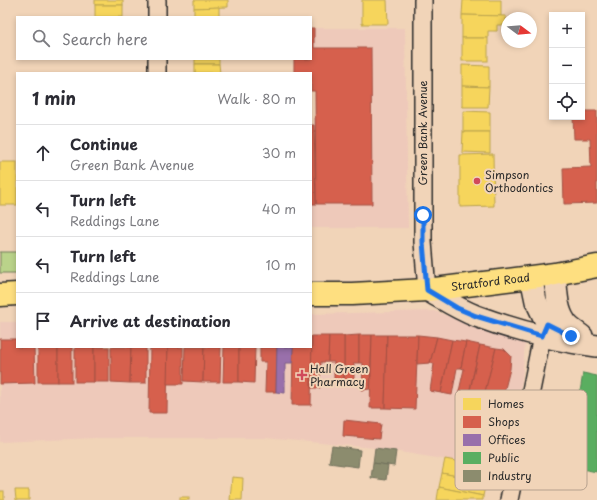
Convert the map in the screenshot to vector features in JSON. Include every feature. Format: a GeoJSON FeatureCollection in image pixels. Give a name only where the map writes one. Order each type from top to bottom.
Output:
{"type":"FeatureCollection","features":[{"type":"Feature","properties":{"kind":"highway","name":"Stratford Road"},"geometry":{"type":"LineString","coordinates":[[312,294],[352,294],[427,290],[555,274],[597,266]]}},
{"type":"Feature","properties":{"kind":"highway"},"geometry":{"type":"LineString","coordinates":[[0,295],[16,294]]}},
{"type":"Feature","properties":{"kind":"street"},"geometry":{"type":"LineString","coordinates":[[156,0],[157,16]]}},
{"type":"Feature","properties":{"kind":"street","name":"Green Bank Avenue"},"geometry":{"type":"LineString","coordinates":[[423,0],[423,242],[427,290]]}},
{"type":"Feature","properties":{"kind":"street"},"geometry":{"type":"LineString","coordinates":[[157,60],[157,72]]}},
{"type":"Feature","properties":{"kind":"street"},"geometry":{"type":"LineString","coordinates":[[535,390],[550,325],[559,308],[555,274]]}},
{"type":"Feature","properties":{"kind":"street"},"geometry":{"type":"LineString","coordinates":[[531,277],[536,301],[550,325],[558,331],[596,346]]}},
{"type":"Feature","properties":{"kind":"street"},"geometry":{"type":"LineString","coordinates":[[427,290],[457,308],[476,316],[550,325]]}},
{"type":"Feature","properties":{"kind":"street"},"geometry":{"type":"LineString","coordinates":[[509,500],[511,490]]}},
{"type":"Feature","properties":{"kind":"shaded area"},"geometry":{"type":"Polygon","coordinates":[[[312,28],[405,28],[408,228],[312,228],[312,125],[314,125],[315,91],[311,72],[312,28]]]}},
{"type":"Feature","properties":{"kind":"shaded area"},"geometry":{"type":"Polygon","coordinates":[[[434,311],[525,343],[522,381],[520,390],[455,390],[455,461],[375,448],[265,438],[96,438],[0,442],[0,322],[16,322],[16,348],[312,348],[312,314],[434,311]]]}},
{"type":"Feature","properties":{"kind":"green space"},"geometry":{"type":"Polygon","coordinates":[[[0,252],[16,252],[16,273],[0,273],[0,252]]]}},
{"type":"Feature","properties":{"kind":"building: Homes"},"geometry":{"type":"Polygon","coordinates":[[[95,0],[123,0],[123,5],[95,5],[95,0]]]}},
{"type":"Feature","properties":{"kind":"building: Homes"},"geometry":{"type":"Polygon","coordinates":[[[194,0],[228,0],[228,7],[194,8],[194,0]]]}},
{"type":"Feature","properties":{"kind":"building: Homes"},"geometry":{"type":"Polygon","coordinates":[[[362,0],[387,0],[388,24],[362,24],[362,0]]]}},
{"type":"Feature","properties":{"kind":"building: Homes"},"geometry":{"type":"Polygon","coordinates":[[[463,0],[501,0],[501,16],[462,15],[463,0]]]}},
{"type":"Feature","properties":{"kind":"building: Homes"},"geometry":{"type":"Polygon","coordinates":[[[95,5],[123,5],[123,16],[95,16],[95,5]]]}},
{"type":"Feature","properties":{"kind":"building: Homes"},"geometry":{"type":"Polygon","coordinates":[[[219,7],[219,16],[194,16],[194,8],[219,7]]]}},
{"type":"Feature","properties":{"kind":"building: Homes"},"geometry":{"type":"Polygon","coordinates":[[[462,15],[501,16],[501,25],[497,25],[497,31],[488,31],[488,38],[462,38],[462,15]]]}},
{"type":"Feature","properties":{"kind":"building: Homes"},"geometry":{"type":"Polygon","coordinates":[[[462,38],[488,38],[488,61],[462,61],[462,38]]]}},
{"type":"Feature","properties":{"kind":"building: Homes"},"geometry":{"type":"Polygon","coordinates":[[[195,60],[219,60],[219,64],[195,64],[195,60]]]}},
{"type":"Feature","properties":{"kind":"building: Homes"},"geometry":{"type":"Polygon","coordinates":[[[195,64],[219,64],[220,72],[195,72],[195,64]]]}},
{"type":"Feature","properties":{"kind":"building: Homes"},"geometry":{"type":"Polygon","coordinates":[[[462,65],[489,66],[489,87],[462,86],[462,65]]]}},
{"type":"Feature","properties":{"kind":"building: Homes"},"geometry":{"type":"Polygon","coordinates":[[[462,86],[489,87],[488,107],[462,107],[462,86]]]}},
{"type":"Feature","properties":{"kind":"building: Homes"},"geometry":{"type":"Polygon","coordinates":[[[463,111],[490,112],[490,132],[463,132],[463,111]]]}},
{"type":"Feature","properties":{"kind":"building: Homes"},"geometry":{"type":"Polygon","coordinates":[[[463,132],[490,132],[490,153],[462,152],[463,132]]]}},
{"type":"Feature","properties":{"kind":"building: Homes","name":"Simpson Orthodontics"},"geometry":{"type":"Polygon","coordinates":[[[493,154],[494,206],[460,207],[460,155],[493,154]]]}},
{"type":"Feature","properties":{"kind":"building: Homes"},"geometry":{"type":"Polygon","coordinates":[[[0,162],[16,162],[16,205],[0,205],[0,162]]]}},
{"type":"Feature","properties":{"kind":"building: Homes"},"geometry":{"type":"Polygon","coordinates":[[[445,459],[455,461],[455,476],[442,473],[445,459]]]}},
{"type":"Feature","properties":{"kind":"building: Homes"},"geometry":{"type":"Polygon","coordinates":[[[442,473],[455,476],[455,490],[484,490],[483,496],[439,487],[442,473]]]}},
{"type":"Feature","properties":{"kind":"building: Homes"},"geometry":{"type":"Polygon","coordinates":[[[232,477],[243,478],[242,500],[230,500],[232,477]]]}},
{"type":"Feature","properties":{"kind":"building: Homes"},"geometry":{"type":"Polygon","coordinates":[[[439,487],[483,496],[483,500],[437,500],[439,487]]]}},
{"type":"Feature","properties":{"kind":"building: Homes"},"geometry":{"type":"Polygon","coordinates":[[[15,490],[29,490],[29,500],[16,500],[15,490]]]}},
{"type":"Feature","properties":{"kind":"building: Homes"},"geometry":{"type":"Polygon","coordinates":[[[0,491],[4,491],[4,500],[0,500],[0,491]]]}},
{"type":"Feature","properties":{"kind":"building: Homes"},"geometry":{"type":"Polygon","coordinates":[[[180,497],[189,497],[189,500],[180,500],[180,497]]]}},
{"type":"Feature","properties":{"kind":"building: Shops"},"geometry":{"type":"Polygon","coordinates":[[[312,28],[314,28],[314,48],[371,48],[372,204],[316,204],[315,91],[312,91],[312,72],[294,72],[294,60],[312,60],[312,28]]]}},
{"type":"Feature","properties":{"kind":"building: Shops"},"geometry":{"type":"Polygon","coordinates":[[[585,111],[597,111],[597,203],[564,204],[563,168],[591,167],[590,139],[574,139],[573,120],[585,120],[585,111]]]}},
{"type":"Feature","properties":{"kind":"building: Shops"},"geometry":{"type":"Polygon","coordinates":[[[312,125],[314,125],[316,204],[312,204],[312,125]]]}},
{"type":"Feature","properties":{"kind":"building: Shops"},"geometry":{"type":"Polygon","coordinates":[[[359,335],[359,363],[354,363],[354,381],[344,381],[344,336],[359,335]]]}},
{"type":"Feature","properties":{"kind":"building: Shops"},"geometry":{"type":"Polygon","coordinates":[[[359,335],[372,335],[370,389],[362,390],[363,363],[359,363],[359,335]]]}},
{"type":"Feature","properties":{"kind":"building: Shops"},"geometry":{"type":"Polygon","coordinates":[[[372,335],[387,335],[385,408],[370,408],[372,335]]]}},
{"type":"Feature","properties":{"kind":"building: Shops"},"geometry":{"type":"Polygon","coordinates":[[[387,335],[418,335],[415,409],[385,408],[387,335]]]}},
{"type":"Feature","properties":{"kind":"building: Shops"},"geometry":{"type":"Polygon","coordinates":[[[418,335],[437,337],[430,363],[417,364],[418,335]]]}},
{"type":"Feature","properties":{"kind":"building: Shops"},"geometry":{"type":"Polygon","coordinates":[[[312,336],[329,336],[328,362],[321,362],[320,388],[311,388],[312,336]]]}},
{"type":"Feature","properties":{"kind":"building: Shops"},"geometry":{"type":"Polygon","coordinates":[[[329,336],[344,336],[344,381],[334,380],[334,362],[328,362],[329,336]]]}},
{"type":"Feature","properties":{"kind":"building: Shops"},"geometry":{"type":"Polygon","coordinates":[[[437,337],[452,340],[441,393],[430,391],[434,364],[430,363],[437,337]]]}},
{"type":"Feature","properties":{"kind":"building: Shops"},"geometry":{"type":"Polygon","coordinates":[[[0,339],[16,339],[16,348],[34,348],[35,383],[0,384],[0,339]]]}},
{"type":"Feature","properties":{"kind":"building: Shops"},"geometry":{"type":"Polygon","coordinates":[[[452,340],[466,342],[461,368],[457,368],[452,395],[441,393],[452,340]]]}},
{"type":"Feature","properties":{"kind":"building: Shops"},"geometry":{"type":"Polygon","coordinates":[[[466,342],[480,345],[470,390],[459,390],[464,369],[461,368],[466,342]]]}},
{"type":"Feature","properties":{"kind":"building: Shops"},"geometry":{"type":"Polygon","coordinates":[[[480,345],[496,348],[486,390],[470,390],[480,345]]]}},
{"type":"Feature","properties":{"kind":"building: Shops"},"geometry":{"type":"Polygon","coordinates":[[[38,348],[58,348],[58,382],[38,382],[38,348]]]}},
{"type":"Feature","properties":{"kind":"building: Shops"},"geometry":{"type":"Polygon","coordinates":[[[58,348],[72,348],[72,382],[58,382],[58,348]]]}},
{"type":"Feature","properties":{"kind":"building: Shops"},"geometry":{"type":"Polygon","coordinates":[[[75,348],[94,348],[94,382],[75,382],[75,348]]]}},
{"type":"Feature","properties":{"kind":"building: Shops"},"geometry":{"type":"Polygon","coordinates":[[[94,348],[109,348],[109,382],[94,382],[94,348]]]}},
{"type":"Feature","properties":{"kind":"building: Shops"},"geometry":{"type":"Polygon","coordinates":[[[111,348],[131,348],[130,383],[111,382],[111,348]]]}},
{"type":"Feature","properties":{"kind":"building: Shops"},"geometry":{"type":"Polygon","coordinates":[[[131,348],[146,348],[146,383],[130,383],[131,348]]]}},
{"type":"Feature","properties":{"kind":"building: Shops"},"geometry":{"type":"Polygon","coordinates":[[[150,348],[168,348],[167,413],[149,413],[150,348]]]}},
{"type":"Feature","properties":{"kind":"building: Shops"},"geometry":{"type":"Polygon","coordinates":[[[168,348],[183,348],[183,384],[167,384],[168,348]]]}},
{"type":"Feature","properties":{"kind":"building: Shops"},"geometry":{"type":"Polygon","coordinates":[[[185,348],[204,348],[203,382],[184,381],[185,348]]]}},
{"type":"Feature","properties":{"kind":"building: Shops"},"geometry":{"type":"Polygon","coordinates":[[[204,348],[221,348],[220,382],[203,382],[204,348]]]}},
{"type":"Feature","properties":{"kind":"building: Shops"},"geometry":{"type":"Polygon","coordinates":[[[224,348],[239,348],[239,382],[223,382],[224,348]]]}},
{"type":"Feature","properties":{"kind":"building: Shops"},"geometry":{"type":"Polygon","coordinates":[[[239,348],[255,348],[254,383],[239,382],[239,348]]]}},
{"type":"Feature","properties":{"kind":"building: Shops"},"geometry":{"type":"Polygon","coordinates":[[[260,348],[277,348],[276,392],[265,392],[266,362],[260,362],[260,348]]]}},
{"type":"Feature","properties":{"kind":"building: Shops","name":"Hall Green Pharmacy"},"geometry":{"type":"Polygon","coordinates":[[[293,348],[312,348],[311,405],[292,405],[293,348]]]}},
{"type":"Feature","properties":{"kind":"building: Shops"},"geometry":{"type":"Polygon","coordinates":[[[496,348],[504,349],[511,356],[510,369],[505,390],[486,390],[496,348]]]}},
{"type":"Feature","properties":{"kind":"building: Shops"},"geometry":{"type":"Polygon","coordinates":[[[344,420],[381,424],[379,439],[343,436],[344,420]]]}},
{"type":"Feature","properties":{"kind":"building: Offices"},"geometry":{"type":"Polygon","coordinates":[[[277,348],[293,348],[292,363],[285,363],[285,393],[276,392],[277,348]]]}},
{"type":"Feature","properties":{"kind":"building: Public"},"geometry":{"type":"Polygon","coordinates":[[[583,373],[597,376],[597,472],[587,470],[587,390],[580,390],[583,373]]]}},
{"type":"Feature","properties":{"kind":"building: Industry"},"geometry":{"type":"Polygon","coordinates":[[[332,446],[360,450],[358,467],[329,463],[332,446]]]}},
{"type":"Feature","properties":{"kind":"building: Industry"},"geometry":{"type":"Polygon","coordinates":[[[375,448],[396,451],[394,466],[373,463],[375,448]]]}},
{"type":"Feature","properties":{"kind":"building: Industry"},"geometry":{"type":"Polygon","coordinates":[[[373,463],[388,465],[386,480],[371,478],[373,463]]]}},
{"type":"Feature","properties":{"kind":"place","name":"Simpson Orthodontics"},"geometry":{"type":"Point","coordinates":[477,181]}},
{"type":"Feature","properties":{"kind":"place","name":"Hall Green Pharmacy"},"geometry":{"type":"Point","coordinates":[302,375]}},
{"type":"Feature","properties":{"kind":"route"},"geometry":{"type":"LineString","coordinates":[[423,215],[423,242],[427,290],[457,308],[476,316],[542,336],[547,324],[558,331],[571,336]]}}]}
